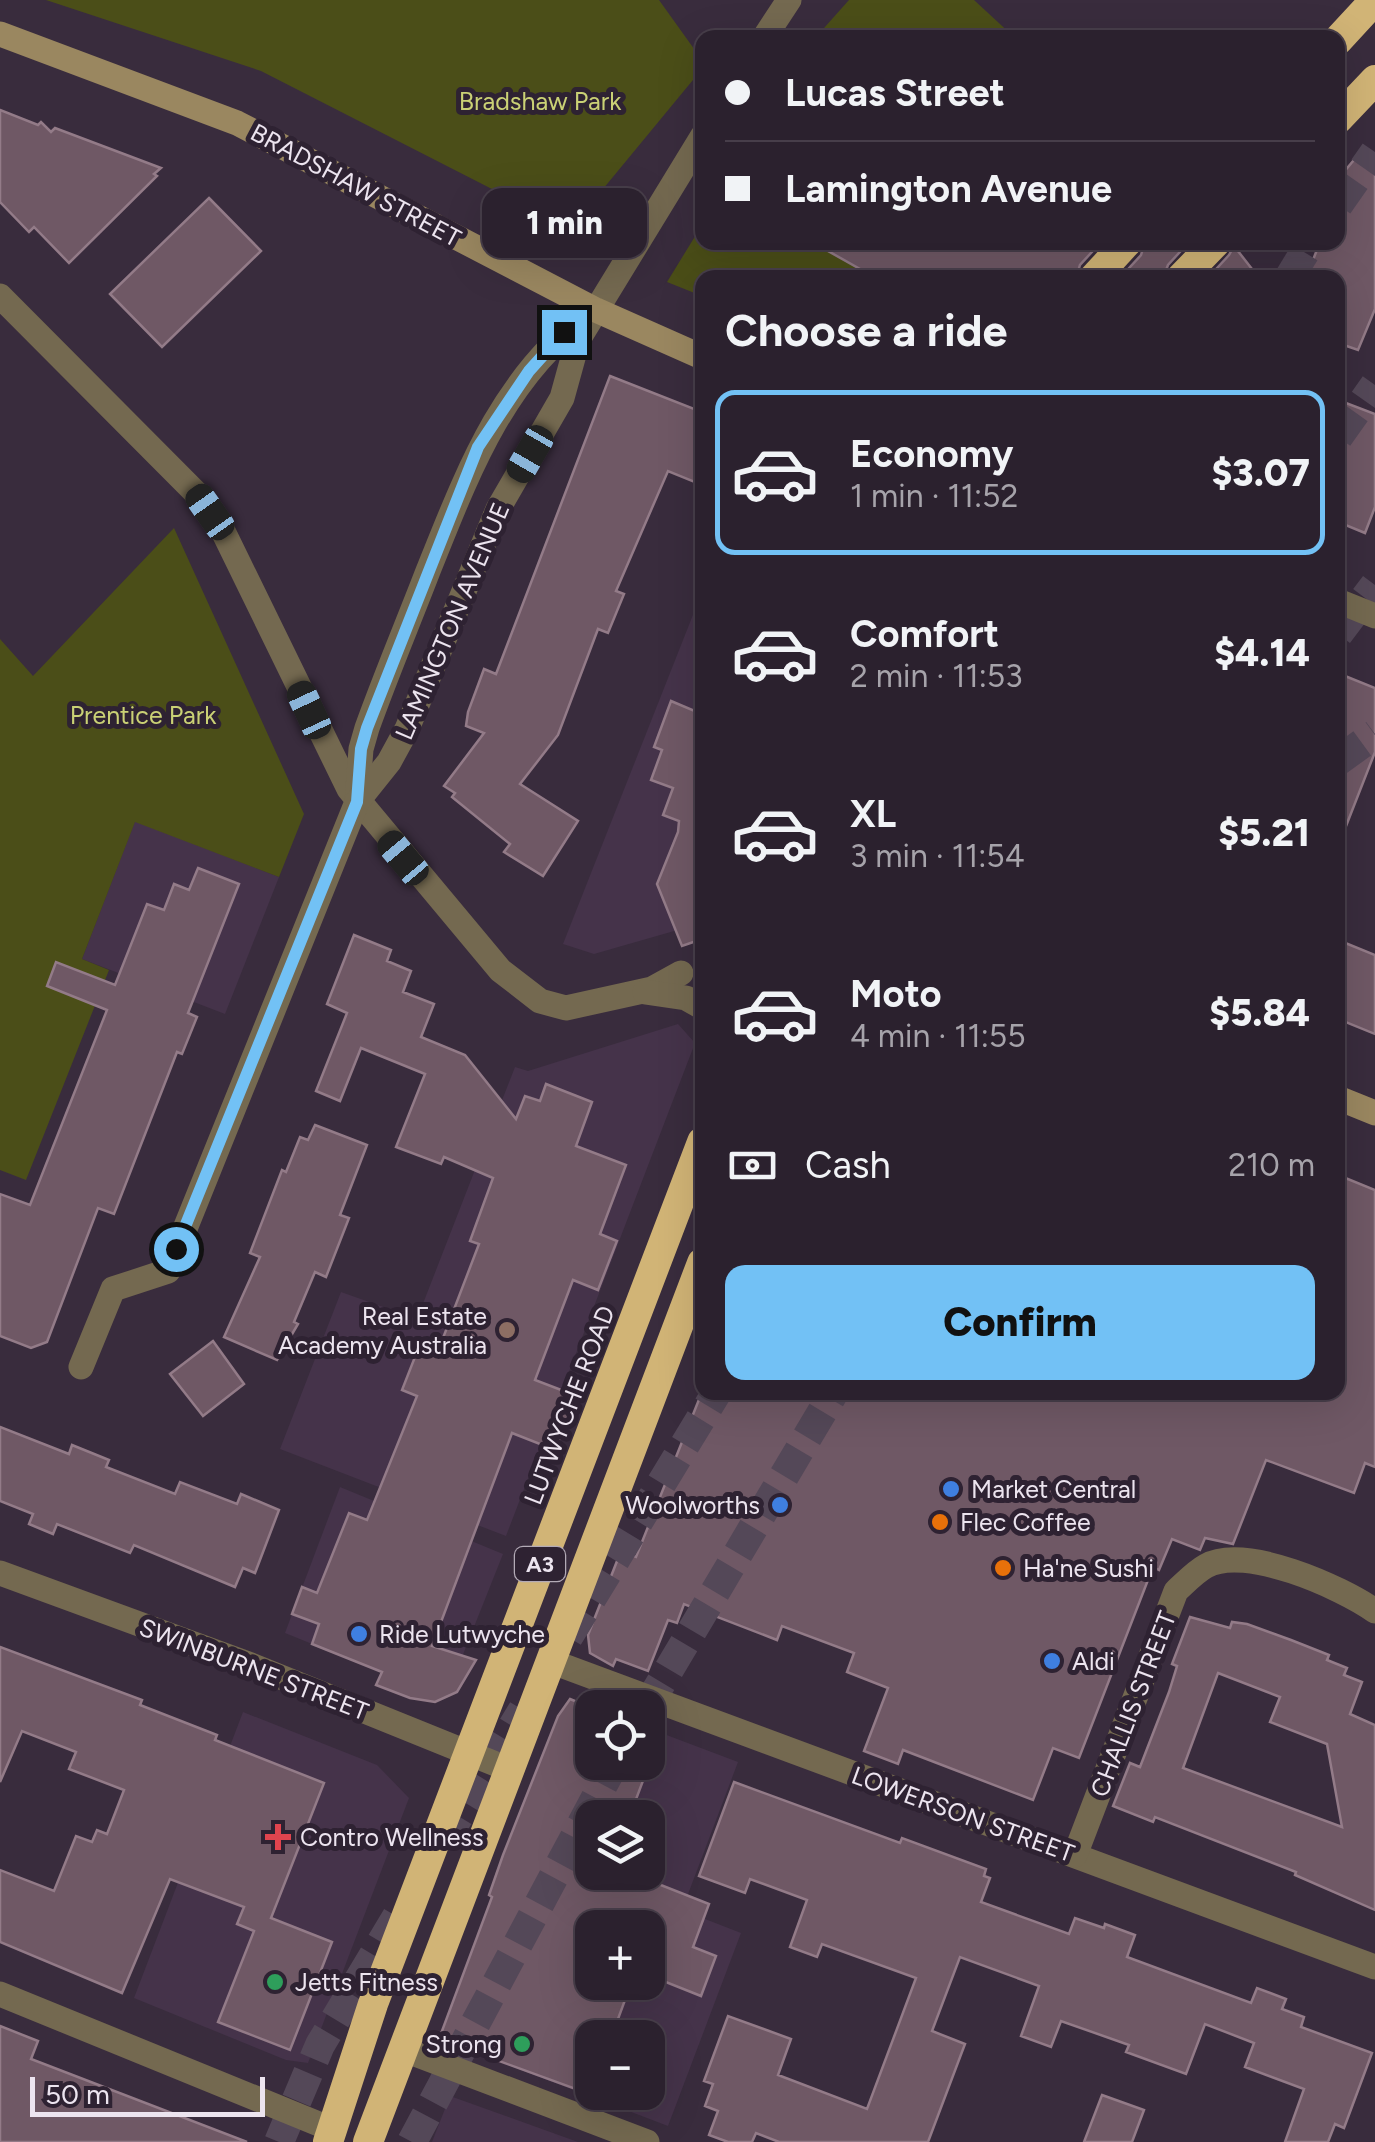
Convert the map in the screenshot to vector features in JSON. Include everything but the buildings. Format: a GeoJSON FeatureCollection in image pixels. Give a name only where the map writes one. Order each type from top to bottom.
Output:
{"type":"FeatureCollection","features":[{"type":"Feature","properties":{"kind":"highway"},"geometry":{"type":"LineString","coordinates":[[1345,32],[1375,0]]}},
{"type":"Feature","properties":{"kind":"highway"},"geometry":{"type":"LineString","coordinates":[[1345,112],[1373,86]]}},
{"type":"Feature","properties":{"kind":"highway"},"geometry":{"type":"LineString","coordinates":[[1101,270],[1120,250]]}},
{"type":"Feature","properties":{"kind":"highway"},"geometry":{"type":"LineString","coordinates":[[1189,270],[1208,250]]}},
{"type":"Feature","properties":{"kind":"highway","name":"LUTWYCHE ROAD"},"geometry":{"type":"LineString","coordinates":[[330,2136],[373,2004],[695,1160]]}},
{"type":"Feature","properties":{"kind":"highway","name":"A3"},"geometry":{"type":"LineString","coordinates":[[368,2142],[695,1281]]}},
{"type":"Feature","properties":{"kind":"street"},"geometry":{"type":"LineString","coordinates":[[769,30],[789,0]]}},
{"type":"Feature","properties":{"kind":"street","name":"BRADSHAW STREET"},"geometry":{"type":"LineString","coordinates":[[0,34],[238,123],[596,310],[695,355]]}},
{"type":"Feature","properties":{"kind":"street","name":"LAMINGTON AVENUE"},"geometry":{"type":"LineString","coordinates":[[357,802],[389,762],[408,729],[498,509],[562,398],[578,340],[695,149]]}},
{"type":"Feature","properties":{"kind":"street"},"geometry":{"type":"LineString","coordinates":[[0,296],[198,494],[222,530],[357,802],[500,970],[531,996],[566,1008],[644,992],[681,973]]}},
{"type":"Feature","properties":{"kind":"street","name":"LAMINGTON AVENUE"},"geometry":{"type":"LineString","coordinates":[[357,802],[361,749],[367,728],[478,447],[529,371],[564,332],[596,310]]}},
{"type":"Feature","properties":{"kind":"street"},"geometry":{"type":"LineString","coordinates":[[1345,604],[1375,616]]}},
{"type":"Feature","properties":{"kind":"street"},"geometry":{"type":"LineString","coordinates":[[80,1367],[113,1290],[168,1271],[357,802]]}},
{"type":"Feature","properties":{"kind":"street"},"geometry":{"type":"LineString","coordinates":[[644,992],[686,998],[695,1003]]}},
{"type":"Feature","properties":{"kind":"street"},"geometry":{"type":"LineString","coordinates":[[1345,1101],[1375,1112]]}},
{"type":"Feature","properties":{"kind":"street","name":"CHALLIS STREET"},"geometry":{"type":"LineString","coordinates":[[1075,1856],[1176,1591],[1207,1564],[1247,1558],[1355,1597],[1375,1611]]}},
{"type":"Feature","properties":{"kind":"street","name":"SWINBURNE STREET"},"geometry":{"type":"LineString","coordinates":[[0,1573],[250,1665],[508,1769]]}},
{"type":"Feature","properties":{"kind":"street","name":"LOWERSON STREET"},"geometry":{"type":"LineString","coordinates":[[550,1661],[1375,1967]]}},
{"type":"Feature","properties":{"kind":"street"},"geometry":{"type":"LineString","coordinates":[[0,1994],[330,2136]]}},
{"type":"Feature","properties":{"kind":"street"},"geometry":{"type":"LineString","coordinates":[[402,2050],[647,2142]]}},
{"type":"Feature","properties":{"kind":"shaded area"},"geometry":{"type":"Polygon","coordinates":[[[695,610],[695,925],[594,954],[563,944],[695,610]]]}},
{"type":"Feature","properties":{"kind":"shaded area"},"geometry":{"type":"Polygon","coordinates":[[[135,821],[279,877],[225,1014],[82,959],[135,821]]]}},
{"type":"Feature","properties":{"kind":"shaded area"},"geometry":{"type":"Polygon","coordinates":[[[678,1024],[695,1043],[506,1536],[280,1449],[341,1292],[417,1319],[515,1067],[528,1071],[678,1024]]]}},
{"type":"Feature","properties":{"kind":"shaded area"},"geometry":{"type":"Polygon","coordinates":[[[340,1487],[503,1554],[462,1657],[416,1686],[285,1633],[340,1487]]]}},
{"type":"Feature","properties":{"kind":"shaded area"},"geometry":{"type":"Polygon","coordinates":[[[243,1712],[377,1765],[409,1798],[308,2063],[286,2060],[134,1998],[243,1712]]]}},
{"type":"Feature","properties":{"kind":"shaded area"},"geometry":{"type":"Polygon","coordinates":[[[575,1732],[575,1780],[665,1780],[665,1734],[738,1762],[682,1910],[741,1933],[668,2126],[626,2110],[665,2110],[665,2020],[575,2020],[575,2091],[450,2043],[540,1801],[549,1803],[575,1732]]]}},
{"type":"Feature","properties":{"kind":"shaded area"},"geometry":{"type":"Polygon","coordinates":[[[450,2096],[578,2142],[432,2142],[450,2096]]]}},
{"type":"Feature","properties":{"kind":"green space","name":"Bradshaw Park"},"geometry":{"type":"Polygon","coordinates":[[[46,0],[659,0],[695,50],[695,77],[570,229],[261,71],[46,0]]]}},
{"type":"Feature","properties":{"kind":"green space"},"geometry":{"type":"Polygon","coordinates":[[[849,0],[974,0],[1006,30],[822,30],[849,0]]]}},
{"type":"Feature","properties":{"kind":"green space"},"geometry":{"type":"Polygon","coordinates":[[[695,236],[695,250],[825,250],[863,270],[695,270],[695,293],[667,282],[695,236]]]}},
{"type":"Feature","properties":{"kind":"green space","name":"Prentice Park"},"geometry":{"type":"Polygon","coordinates":[[[174,528],[304,814],[279,877],[135,822],[82,959],[109,970],[26,1180],[0,1170],[0,639],[33,676],[174,528]]]}},
{"type":"Feature","properties":{"kind":"tunnel"},"geometry":{"type":"LineString","coordinates":[[1345,195],[1375,152]]}},
{"type":"Feature","properties":{"kind":"tunnel"},"geometry":{"type":"LineString","coordinates":[[1294,270],[1306,250]]}},
{"type":"Feature","properties":{"kind":"tunnel"},"geometry":{"type":"LineString","coordinates":[[1345,427],[1375,385]]}},
{"type":"Feature","properties":{"kind":"tunnel"},"geometry":{"type":"LineString","coordinates":[[1345,625],[1375,585]]}},
{"type":"Feature","properties":{"kind":"tunnel"},"geometry":{"type":"LineString","coordinates":[[1345,756],[1375,734]]}},
{"type":"Feature","properties":{"kind":"tunnel"},"geometry":{"type":"LineString","coordinates":[[568,1637],[712,1400]]}},
{"type":"Feature","properties":{"kind":"tunnel"},"geometry":{"type":"LineString","coordinates":[[657,1690],[829,1400]]}},
{"type":"Feature","properties":{"kind":"tunnel"},"geometry":{"type":"LineString","coordinates":[[443,1842],[523,1710]]}},
{"type":"Feature","properties":{"kind":"tunnel"},"geometry":{"type":"LineString","coordinates":[[412,2142],[605,1780]]}},
{"type":"Feature","properties":{"kind":"tunnel"},"geometry":{"type":"LineString","coordinates":[[279,2142],[320,2045],[398,1915]]}},
{"type":"Feature","properties":{"kind":"place","name":"Real Estate Academy Australia"},"geometry":{"type":"Point","coordinates":[507,1330]}},
{"type":"Feature","properties":{"kind":"place","name":"Market Central"},"geometry":{"type":"Point","coordinates":[951,1489]}},
{"type":"Feature","properties":{"kind":"place","name":"Woolworths"},"geometry":{"type":"Point","coordinates":[780,1505]}},
{"type":"Feature","properties":{"kind":"place","name":"Flec Coffee"},"geometry":{"type":"Point","coordinates":[940,1522]}},
{"type":"Feature","properties":{"kind":"place","name":"Ha'ne Sushi"},"geometry":{"type":"Point","coordinates":[1003,1568]}},
{"type":"Feature","properties":{"kind":"place","name":"Ride Lutwyche"},"geometry":{"type":"Point","coordinates":[359,1634]}},
{"type":"Feature","properties":{"kind":"place","name":"Aldi"},"geometry":{"type":"Point","coordinates":[1052,1661]}},
{"type":"Feature","properties":{"kind":"place","name":"Contro Wellness"},"geometry":{"type":"Point","coordinates":[278,1837]}},
{"type":"Feature","properties":{"kind":"place","name":"Jetts Fitness"},"geometry":{"type":"Point","coordinates":[275,1982]}},
{"type":"Feature","properties":{"kind":"place","name":"Strong"},"geometry":{"type":"Point","coordinates":[522,2044]}},
{"type":"Feature","properties":{"kind":"route"},"geometry":{"type":"LineString","coordinates":[[176,1249],[357,802],[361,749],[375,704],[478,447],[529,371],[564,332]]}}]}
